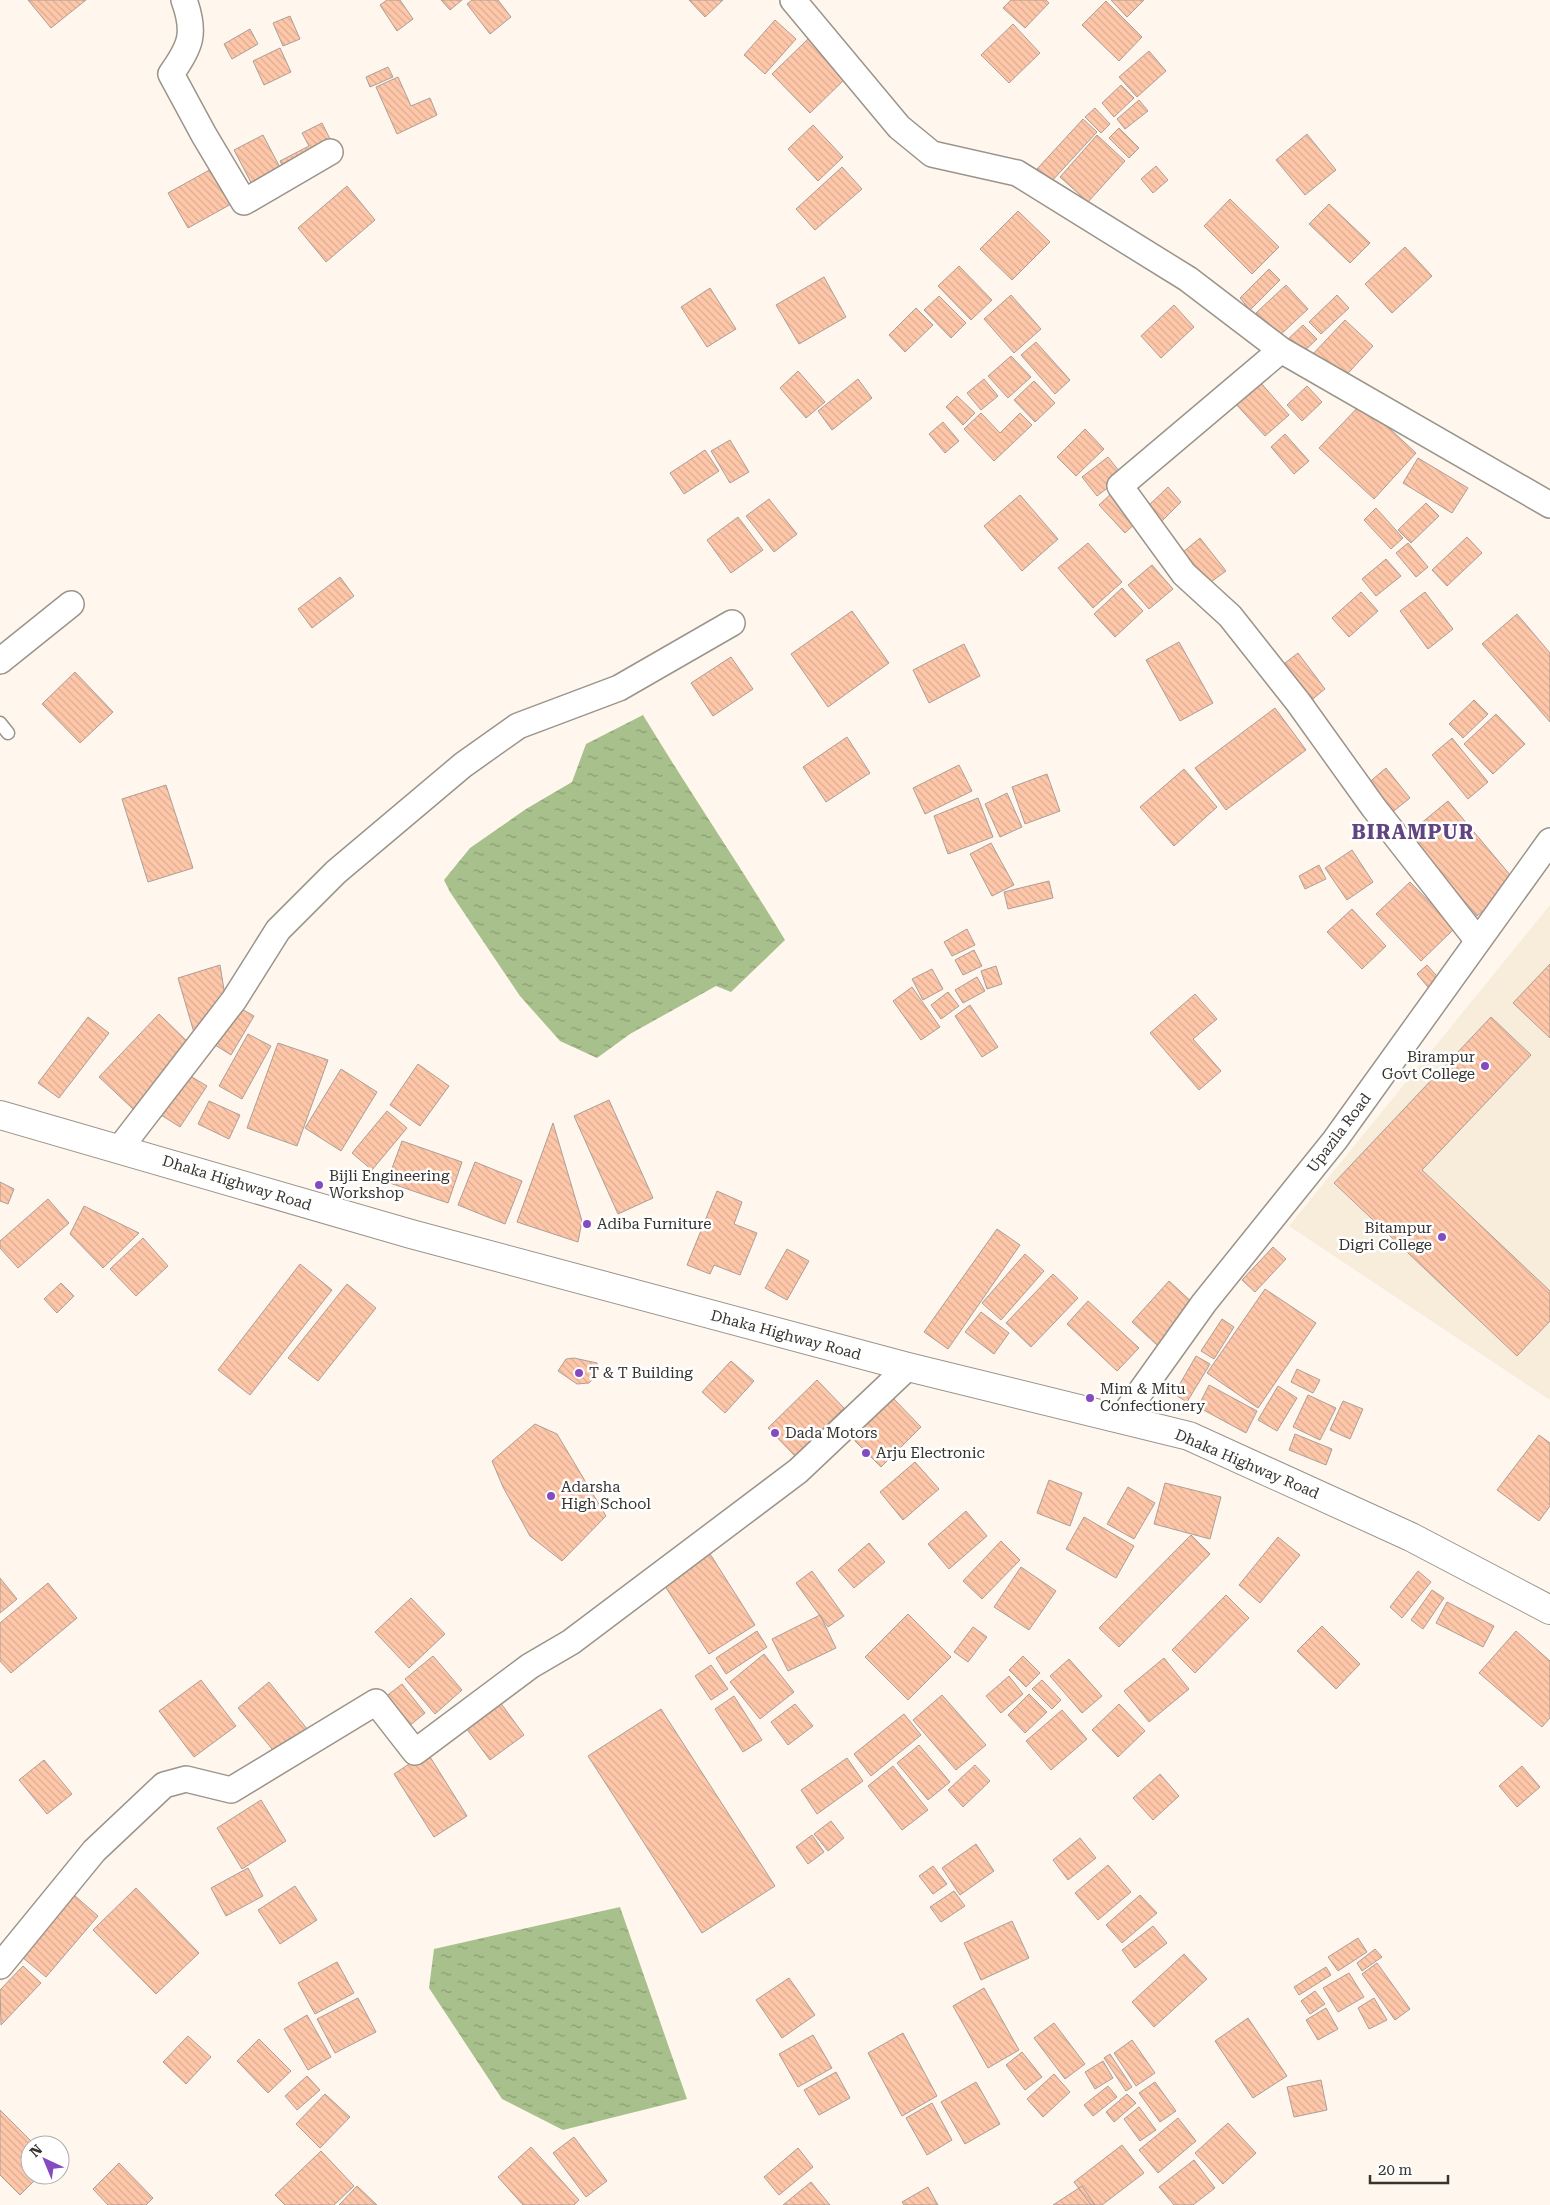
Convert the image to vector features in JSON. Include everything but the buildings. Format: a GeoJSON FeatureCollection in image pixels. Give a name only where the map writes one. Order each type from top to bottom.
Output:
{"type":"FeatureCollection","features":[{"type":"Feature","properties":{"kind":"main road","name":"Dhaka Highway Road"},"geometry":{"type":"LineString","coordinates":[[0,1115],[120,1148],[411,1234],[908,1367],[1189,1436],[1411,1536],[1550,1610]]}},
{"type":"Feature","properties":{"kind":"street"},"geometry":{"type":"LineString","coordinates":[[184,0],[191,19],[187,52],[171,74],[204,135],[244,202],[330,152]]}},
{"type":"Feature","properties":{"kind":"street"},"geometry":{"type":"LineString","coordinates":[[792,0],[898,127],[932,154],[1017,174],[1188,279],[1281,350],[1550,505]]}},
{"type":"Feature","properties":{"kind":"street"},"geometry":{"type":"LineString","coordinates":[[1281,350],[1120,486],[1184,574],[1230,616],[1298,702],[1374,808],[1478,941]]}},
{"type":"Feature","properties":{"kind":"street"},"geometry":{"type":"LineString","coordinates":[[0,661],[71,604]]}},
{"type":"Feature","properties":{"kind":"street"},"geometry":{"type":"LineString","coordinates":[[120,1148],[234,1000],[278,930],[336,872],[463,765],[518,726],[619,688],[732,623]]}},
{"type":"Feature","properties":{"kind":"street","name":"Upazila Road"},"geometry":{"type":"LineString","coordinates":[[1120,1419],[1204,1303],[1335,1140],[1550,841]]}},
{"type":"Feature","properties":{"kind":"street"},"geometry":{"type":"LineString","coordinates":[[0,1966],[94,1851],[164,1785],[186,1780],[231,1790],[376,1702],[415,1752],[530,1666],[571,1642],[798,1471],[908,1367]]}},
{"type":"Feature","properties":{"kind":"shaded area","name":"Birampur Govt College"},"geometry":{"type":"Polygon","coordinates":[[[1550,905],[1550,1400],[1289,1226],[1550,905]]]}},
{"type":"Feature","properties":{"kind":"water"},"geometry":{"type":"Polygon","coordinates":[[[643,715],[785,940],[731,992],[716,986],[630,1034],[597,1058],[560,1041],[520,996],[450,892],[444,880],[470,848],[526,809],[572,782],[586,744],[643,715]]]}},
{"type":"Feature","properties":{"kind":"water"},"geometry":{"type":"Polygon","coordinates":[[[620,1907],[687,2099],[563,2130],[502,2099],[429,1988],[434,1949],[620,1907]]]}},
{"type":"Feature","properties":{"kind":"place","name":"Birampur Govt College"},"geometry":{"type":"Point","coordinates":[1485,1066]}},
{"type":"Feature","properties":{"kind":"place","name":"Bijli Engineering Workshop"},"geometry":{"type":"Point","coordinates":[319,1185]}},
{"type":"Feature","properties":{"kind":"place","name":"Adiba Furniture"},"geometry":{"type":"Point","coordinates":[587,1224]}},
{"type":"Feature","properties":{"kind":"place","name":"Bitampur Digri College"},"geometry":{"type":"Point","coordinates":[1442,1237]}},
{"type":"Feature","properties":{"kind":"place","name":"T & T Building"},"geometry":{"type":"Point","coordinates":[579,1373]}},
{"type":"Feature","properties":{"kind":"place","name":"Mim & Mitu Confectionery"},"geometry":{"type":"Point","coordinates":[1090,1398]}},
{"type":"Feature","properties":{"kind":"place","name":"Dada Motors"},"geometry":{"type":"Point","coordinates":[775,1433]}},
{"type":"Feature","properties":{"kind":"place","name":"Arju Electronic"},"geometry":{"type":"Point","coordinates":[866,1453]}},
{"type":"Feature","properties":{"kind":"place","name":"Adarsha High School"},"geometry":{"type":"Point","coordinates":[551,1496]}},
{"type":"Feature","properties":{"kind":"district","name":"BIRAMPUR"},"geometry":{"type":"Point","coordinates":[1413,832]}}]}
